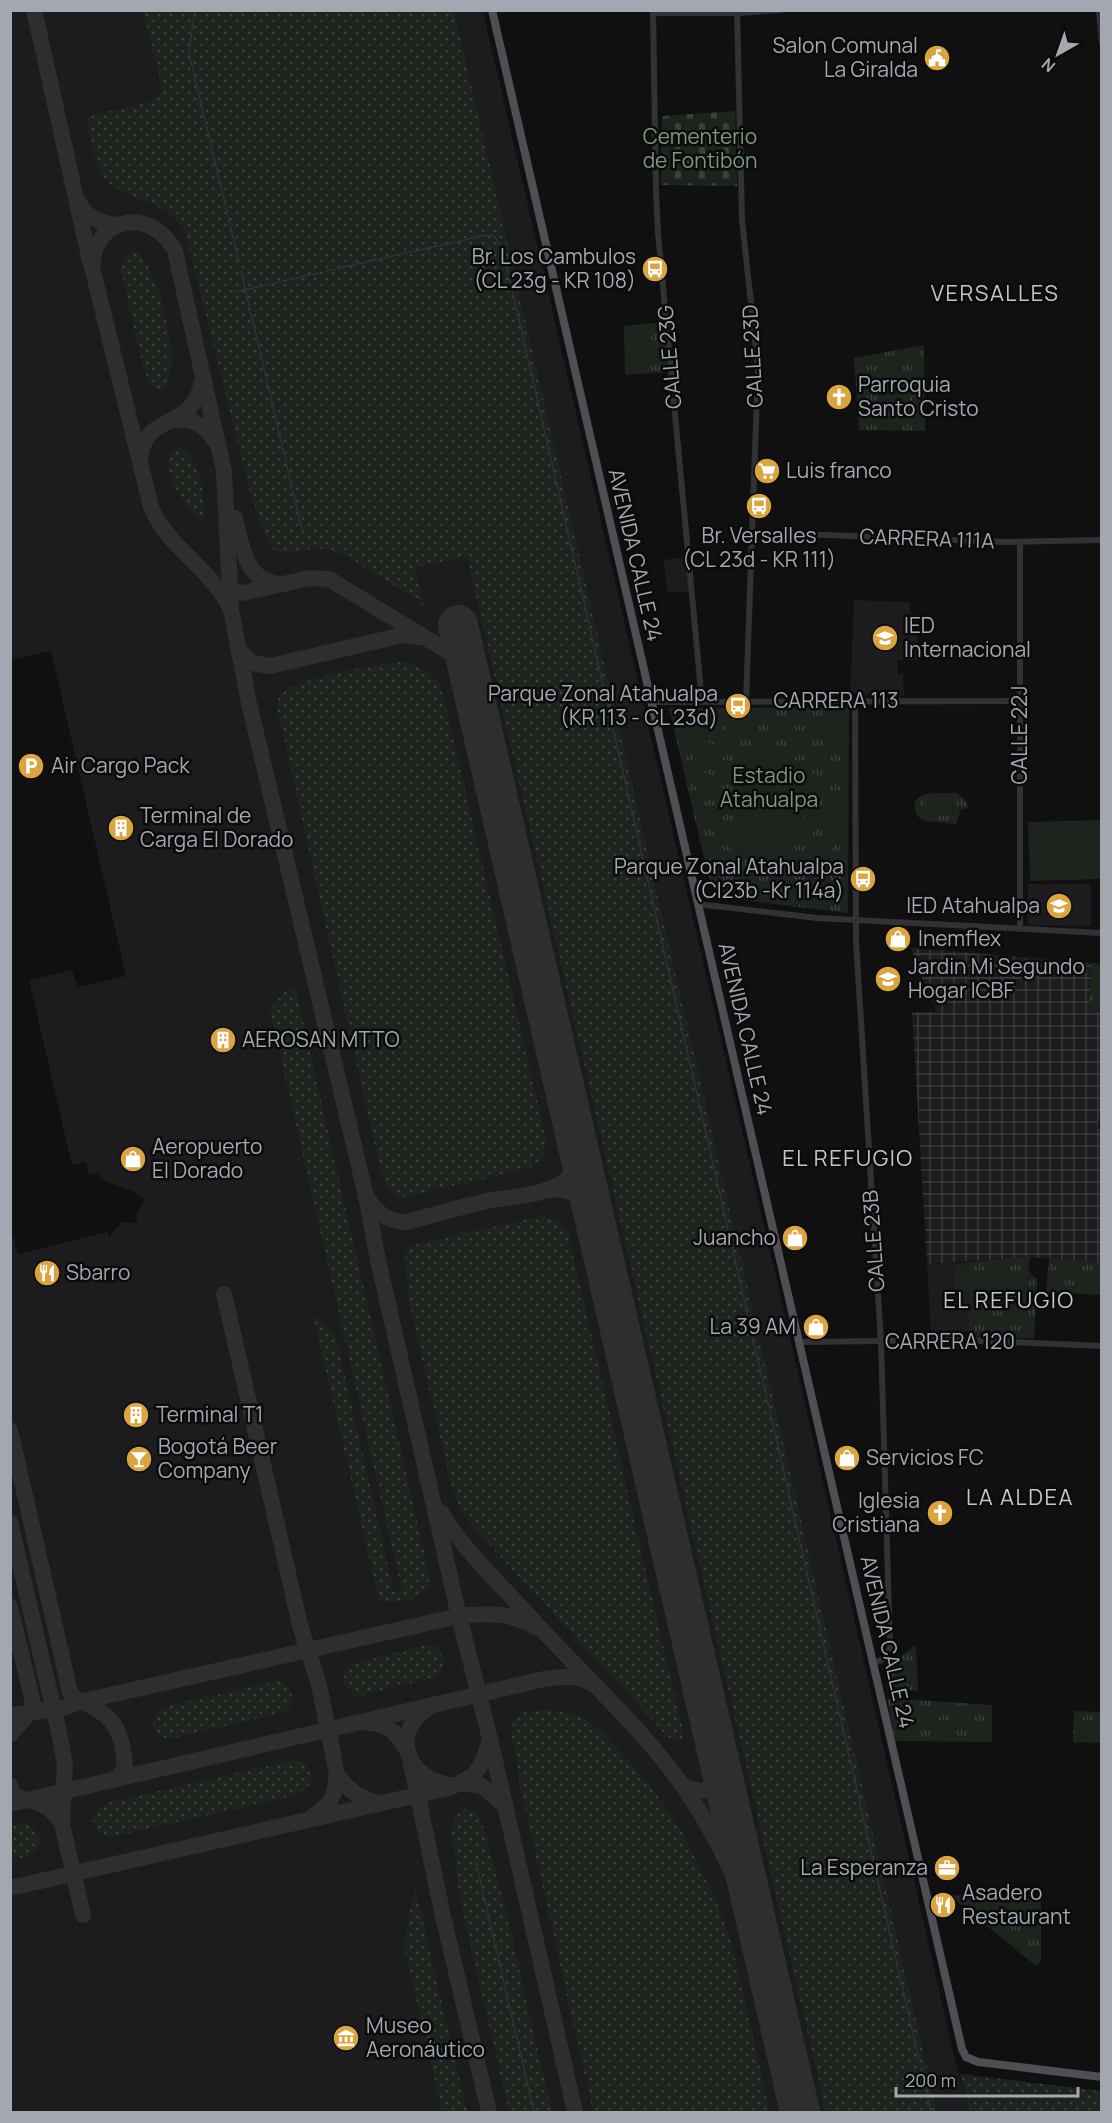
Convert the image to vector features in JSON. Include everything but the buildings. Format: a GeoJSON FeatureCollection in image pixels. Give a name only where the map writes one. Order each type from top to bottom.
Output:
{"type":"FeatureCollection","features":[{"type":"Feature","properties":{"kind":"main road","name":"AVENIDA CALLE 24"},"geometry":{"type":"LineString","coordinates":[[492,10],[602,496],[652,702],[964,2054],[978,2062],[1101,2077]]}},
{"type":"Feature","properties":{"kind":"street"},"geometry":{"type":"LineString","coordinates":[[653,12],[781,10]]}},
{"type":"Feature","properties":{"kind":"street"},"geometry":{"type":"LineString","coordinates":[[1099,10],[1101,43]]}},
{"type":"Feature","properties":{"kind":"street","name":"CALLE 23G"},"geometry":{"type":"LineString","coordinates":[[653,12],[658,233],[702,702]]}},
{"type":"Feature","properties":{"kind":"street","name":"CALLE 23D"},"geometry":{"type":"LineString","coordinates":[[737,12],[742,220],[758,368],[746,702]]}},
{"type":"Feature","properties":{"kind":"street","name":"CARRERA 111A"},"geometry":{"type":"LineString","coordinates":[[752,532],[1020,542],[1101,540]]}},
{"type":"Feature","properties":{"kind":"street","name":"CALLE 22J"},"geometry":{"type":"LineString","coordinates":[[1020,542],[1020,929]]}},
{"type":"Feature","properties":{"kind":"street","name":"CALLE 23B"},"geometry":{"type":"LineString","coordinates":[[855,701],[856,920],[881,1342],[890,1647],[887,1656],[873,1664]]}},
{"type":"Feature","properties":{"kind":"street","name":"CARRERA 113"},"geometry":{"type":"LineString","coordinates":[[652,702],[1020,701]]}},
{"type":"Feature","properties":{"kind":"street"},"geometry":{"type":"LineString","coordinates":[[698,904],[817,918],[1101,933]]}},
{"type":"Feature","properties":{"kind":"street","name":"CARRERA 120"},"geometry":{"type":"LineString","coordinates":[[799,1342],[961,1340],[1101,1346]]}},
{"type":"Feature","properties":{"kind":"shaded area"},"geometry":{"type":"Polygon","coordinates":[[[11,11],[483,11],[955,2060],[970,2112],[11,2112],[10,1238],[14,1237],[18,1254],[107,1232],[109,1237],[122,1222],[137,1221],[137,1213],[145,1199],[102,1180],[97,1173],[89,1175],[86,1162],[72,1165],[29,980],[72,970],[78,987],[126,976],[51,651],[11,660],[11,11]]]}},
{"type":"Feature","properties":{"kind":"shaded area"},"geometry":{"type":"Polygon","coordinates":[[[686,557],[690,591],[668,593],[663,560],[686,557]]]}},
{"type":"Feature","properties":{"kind":"shaded area","name":"IED Internacional"},"geometry":{"type":"Polygon","coordinates":[[[854,600],[910,602],[910,612],[918,616],[917,660],[898,660],[898,674],[903,674],[904,696],[850,694],[854,600]]]}},
{"type":"Feature","properties":{"kind":"shaded area","name":"IED Atahualpa"},"geometry":{"type":"Polygon","coordinates":[[[1028,884],[1091,884],[1091,926],[1028,925],[1028,884]]]}},
{"type":"Feature","properties":{"kind":"shaded area"},"geometry":{"type":"Polygon","coordinates":[[[911,948],[1092,963],[1089,1011],[1102,1012],[1102,1081],[1098,1129],[1102,1130],[1101,1263],[1031,1257],[927,1264],[912,1012],[936,1012],[933,999],[920,974],[911,948]]]}},
{"type":"Feature","properties":{"kind":"shaded area"},"geometry":{"type":"Polygon","coordinates":[[[969,1262],[969,1332],[931,1333],[927,1264],[969,1262]]]}},
{"type":"Feature","properties":{"kind":"green space"},"geometry":{"type":"Polygon","coordinates":[[[143,11],[454,11],[937,2112],[826,2112],[467,556],[415,568],[424,608],[420,607],[417,599],[341,554],[316,549],[282,553],[268,543],[251,496],[185,231],[163,209],[129,195],[108,182],[98,166],[93,148],[87,116],[145,103],[157,97],[160,92],[161,83],[143,11]]]}},
{"type":"Feature","properties":{"kind":"green space","name":"Cementerio de Fontibón"},"geometry":{"type":"Polygon","coordinates":[[[735,111],[737,186],[661,185],[662,116],[735,111]]]}},
{"type":"Feature","properties":{"kind":"green space"},"geometry":{"type":"Polygon","coordinates":[[[134,250],[152,274],[165,316],[171,359],[170,376],[165,388],[155,389],[143,368],[121,270],[126,254],[134,250]]]}},
{"type":"Feature","properties":{"kind":"green space"},"geometry":{"type":"Polygon","coordinates":[[[663,322],[667,372],[625,375],[624,326],[663,322]]]}},
{"type":"Feature","properties":{"kind":"green space"},"geometry":{"type":"Polygon","coordinates":[[[653,340],[659,353],[635,364],[629,351],[653,340]]]}},
{"type":"Feature","properties":{"kind":"green space"},"geometry":{"type":"Polygon","coordinates":[[[924,345],[925,431],[859,430],[854,358],[924,345]]]}},
{"type":"Feature","properties":{"kind":"green space"},"geometry":{"type":"Polygon","coordinates":[[[893,371],[900,382],[879,395],[872,384],[893,371]]]}},
{"type":"Feature","properties":{"kind":"green space"},"geometry":{"type":"Polygon","coordinates":[[[903,387],[910,399],[889,412],[881,399],[903,387]]]}},
{"type":"Feature","properties":{"kind":"green space"},"geometry":{"type":"Polygon","coordinates":[[[178,448],[193,459],[197,469],[203,493],[205,526],[183,500],[170,476],[168,465],[170,456],[178,448]]]}},
{"type":"Feature","properties":{"kind":"green space"},"geometry":{"type":"Polygon","coordinates":[[[401,662],[413,664],[424,670],[441,686],[547,1143],[541,1159],[530,1168],[401,1198],[388,1188],[378,1159],[277,707],[281,695],[304,682],[338,673],[401,662]]]}},
{"type":"Feature","properties":{"kind":"green space","name":"Estadio Atahualpa"},"geometry":{"type":"Polygon","coordinates":[[[849,707],[848,913],[734,899],[720,891],[709,879],[669,708],[849,707]]]}},
{"type":"Feature","properties":{"kind":"green space"},"geometry":{"type":"Polygon","coordinates":[[[732,710],[744,715],[735,739],[723,734],[732,710]]]}},
{"type":"Feature","properties":{"kind":"green space"},"geometry":{"type":"Polygon","coordinates":[[[711,712],[726,718],[716,743],[701,737],[711,712]]]}},
{"type":"Feature","properties":{"kind":"green space"},"geometry":{"type":"Polygon","coordinates":[[[691,714],[704,719],[695,744],[682,739],[691,714]]]}},
{"type":"Feature","properties":{"kind":"green space"},"geometry":{"type":"Polygon","coordinates":[[[826,714],[844,731],[845,737],[842,740],[835,741],[819,725],[819,717],[826,714]]]}},
{"type":"Feature","properties":{"kind":"green space"},"geometry":{"type":"Polygon","coordinates":[[[701,740],[715,745],[705,771],[691,766],[701,740]]]}},
{"type":"Feature","properties":{"kind":"green space"},"geometry":{"type":"Polygon","coordinates":[[[760,754],[819,776],[785,868],[727,847],[760,754]]]}},
{"type":"Feature","properties":{"kind":"green space"},"geometry":{"type":"Polygon","coordinates":[[[702,772],[716,777],[707,802],[693,797],[702,772]]]}},
{"type":"Feature","properties":{"kind":"green space"},"geometry":{"type":"Polygon","coordinates":[[[934,793],[957,793],[965,800],[969,808],[961,809],[956,824],[925,821],[917,816],[916,800],[920,796],[934,793]]]}},
{"type":"Feature","properties":{"kind":"green space"},"geometry":{"type":"Polygon","coordinates":[[[952,797],[953,815],[926,816],[925,798],[952,797]]]}},
{"type":"Feature","properties":{"kind":"green space"},"geometry":{"type":"Polygon","coordinates":[[[831,810],[847,816],[838,841],[822,835],[831,810]]]}},
{"type":"Feature","properties":{"kind":"green space"},"geometry":{"type":"Polygon","coordinates":[[[1101,820],[1101,879],[1030,881],[1028,822],[1101,820]]]}},
{"type":"Feature","properties":{"kind":"green space"},"geometry":{"type":"Polygon","coordinates":[[[821,842],[833,846],[825,866],[813,861],[821,842]]]}},
{"type":"Feature","properties":{"kind":"green space"},"geometry":{"type":"Polygon","coordinates":[[[1092,963],[1101,964],[1101,1012],[1089,1011],[1092,963]]]}},
{"type":"Feature","properties":{"kind":"green space"},"geometry":{"type":"Polygon","coordinates":[[[295,987],[428,1569],[428,1587],[417,1596],[404,1601],[379,1600],[313,1315],[326,1324],[336,1337],[394,1592],[402,1591],[270,1010],[284,991],[295,987]]]}},
{"type":"Feature","properties":{"kind":"green space"},"geometry":{"type":"Polygon","coordinates":[[[543,1216],[558,1221],[568,1233],[683,1732],[679,1741],[667,1736],[472,1526],[460,1509],[451,1484],[408,1298],[405,1254],[409,1248],[417,1244],[543,1216]]]}},
{"type":"Feature","properties":{"kind":"green space"},"geometry":{"type":"Polygon","coordinates":[[[1031,1257],[1029,1269],[1031,1274],[1037,1278],[1034,1338],[969,1338],[969,1262],[1031,1257]]]}},
{"type":"Feature","properties":{"kind":"green space"},"geometry":{"type":"Polygon","coordinates":[[[1049,1258],[1101,1263],[1101,1295],[1046,1292],[1049,1258]]]}},
{"type":"Feature","properties":{"kind":"green space"},"geometry":{"type":"Polygon","coordinates":[[[953,1265],[967,1265],[968,1292],[954,1292],[953,1265]]]}},
{"type":"Feature","properties":{"kind":"green space"},"geometry":{"type":"Polygon","coordinates":[[[999,1268],[1012,1280],[992,1303],[979,1292],[999,1268]]]}},
{"type":"Feature","properties":{"kind":"green space"},"geometry":{"type":"Polygon","coordinates":[[[426,1645],[439,1650],[444,1661],[442,1671],[434,1678],[362,1695],[351,1692],[347,1688],[344,1675],[348,1665],[426,1645]]]}},
{"type":"Feature","properties":{"kind":"green space"},"geometry":{"type":"Polygon","coordinates":[[[916,1645],[918,1691],[887,1689],[886,1667],[916,1645]]]}},
{"type":"Feature","properties":{"kind":"green space"},"geometry":{"type":"Polygon","coordinates":[[[280,1680],[288,1686],[292,1694],[291,1703],[286,1712],[167,1739],[154,1729],[155,1714],[164,1707],[280,1680]]]}},
{"type":"Feature","properties":{"kind":"green space"},"geometry":{"type":"Polygon","coordinates":[[[887,1698],[992,1705],[992,1742],[895,1741],[887,1698]]]}},
{"type":"Feature","properties":{"kind":"green space"},"geometry":{"type":"Polygon","coordinates":[[[545,1709],[578,1715],[604,1733],[653,1789],[685,1837],[714,1895],[731,1941],[770,2112],[593,2112],[521,1790],[512,1736],[513,1721],[520,1713],[545,1709]]]}},
{"type":"Feature","properties":{"kind":"green space"},"geometry":{"type":"Polygon","coordinates":[[[1074,1711],[1101,1712],[1101,1743],[1073,1742],[1074,1711]]]}},
{"type":"Feature","properties":{"kind":"green space"},"geometry":{"type":"Polygon","coordinates":[[[289,1761],[305,1765],[312,1779],[308,1788],[293,1796],[110,1837],[103,1835],[94,1827],[96,1812],[107,1803],[289,1761]]]}},
{"type":"Feature","properties":{"kind":"green space"},"geometry":{"type":"Polygon","coordinates":[[[462,1809],[474,1812],[482,1822],[502,1895],[552,2112],[509,2112],[459,1894],[452,1832],[455,1814],[462,1809]]]}},
{"type":"Feature","properties":{"kind":"green space"},"geometry":{"type":"Polygon","coordinates":[[[26,1823],[37,1834],[38,1848],[28,1856],[11,1860],[11,1826],[26,1823]]]}},
{"type":"Feature","properties":{"kind":"green space"},"geometry":{"type":"Polygon","coordinates":[[[415,1887],[467,2112],[442,2112],[405,1951],[406,1932],[415,1887]]]}},
{"type":"Feature","properties":{"kind":"green space"},"geometry":{"type":"Polygon","coordinates":[[[949,1895],[1041,1899],[1041,1961],[1036,1966],[949,1895]]]}},
{"type":"Feature","properties":{"kind":"green space"},"geometry":{"type":"Polygon","coordinates":[[[960,2074],[1101,2091],[1101,2112],[970,2112],[960,2074]]]}},
{"type":"Feature","properties":{"kind":"waterway"},"geometry":{"type":"LineString","coordinates":[[195,10],[189,52],[239,262]]}},
{"type":"Feature","properties":{"kind":"waterway"},"geometry":{"type":"LineString","coordinates":[[326,271],[486,235],[494,236],[502,246],[919,2060]]}},
{"type":"Feature","properties":{"kind":"waterway"},"geometry":{"type":"LineString","coordinates":[[241,271],[303,534]]}},
{"type":"Feature","properties":{"kind":"waterway"},"geometry":{"type":"LineString","coordinates":[[235,292],[318,273]]}},
{"type":"Feature","properties":{"kind":"waterway"},"geometry":{"type":"LineString","coordinates":[[476,1862],[534,2112]]}},
{"type":"Feature","properties":{"kind":"waterway"},"geometry":{"type":"LineString","coordinates":[[921,2068],[931,2112]]}},
{"type":"Feature","properties":{"kind":"taxiway"},"geometry":{"type":"LineString","coordinates":[[34,10],[90,261]]}},
{"type":"Feature","properties":{"kind":"taxiway"},"geometry":{"type":"LineString","coordinates":[[79,202],[86,213],[96,219],[120,225]]}},
{"type":"Feature","properties":{"kind":"taxiway"},"geometry":{"type":"LineString","coordinates":[[231,610],[213,583],[168,535],[151,507],[92,267],[95,250],[102,237],[113,228],[125,223],[139,223],[152,227],[165,237],[175,251],[224,471],[231,610],[249,703],[366,1196],[378,1260],[459,1616],[490,1739],[575,2112]]}},
{"type":"Feature","properties":{"kind":"taxiway"},"geometry":{"type":"LineString","coordinates":[[140,459],[144,443],[151,433],[189,408],[197,397],[202,381]]}},
{"type":"Feature","properties":{"kind":"taxiway"},"geometry":{"type":"LineString","coordinates":[[173,420],[186,420],[197,424],[215,441]]}},
{"type":"Feature","properties":{"kind":"taxiway"},"geometry":{"type":"LineString","coordinates":[[235,518],[243,550],[252,569],[268,582],[280,584]]}},
{"type":"Feature","properties":{"kind":"taxiway"},"geometry":{"type":"LineString","coordinates":[[221,589],[242,593],[310,578],[329,579],[457,657],[466,667],[471,679]]}},
{"type":"Feature","properties":{"kind":"taxiway"},"geometry":{"type":"LineString","coordinates":[[239,650],[252,663],[270,666],[403,635],[420,637]]}},
{"type":"Feature","properties":{"kind":"taxiway"},"geometry":{"type":"LineString","coordinates":[[368,1199],[385,1216],[395,1221],[407,1222],[483,1202],[545,1191],[571,1175],[578,1146]]}},
{"type":"Feature","properties":{"kind":"taxiway"},"geometry":{"type":"LineString","coordinates":[[549,1190],[563,1190],[575,1194],[593,1213]]}},
{"type":"Feature","properties":{"kind":"taxiway"},"geometry":{"type":"LineString","coordinates":[[224,1294],[300,1625],[319,1685],[337,1774],[335,1790],[330,1802],[310,1819]]}},
{"type":"Feature","properties":{"kind":"taxiway"},"geometry":{"type":"LineString","coordinates":[[10,1430],[70,1692],[76,1699],[99,1710],[117,1730],[125,1767],[117,1779]]}},
{"type":"Feature","properties":{"kind":"taxiway"},"geometry":{"type":"LineString","coordinates":[[441,1512],[472,1554],[630,1722],[683,1786],[725,1857],[758,1932]]}},
{"type":"Feature","properties":{"kind":"taxiway"},"geometry":{"type":"LineString","coordinates":[[10,1522],[60,1737],[65,1765],[62,1824],[83,1915]]}},
{"type":"Feature","properties":{"kind":"taxiway"},"geometry":{"type":"LineString","coordinates":[[10,1606],[33,1703],[30,1712],[10,1735]]}},
{"type":"Feature","properties":{"kind":"taxiway"},"geometry":{"type":"LineString","coordinates":[[10,1716],[66,1707],[79,1702],[459,1616],[479,1614],[508,1616],[535,1627]]}},
{"type":"Feature","properties":{"kind":"taxiway"},"geometry":{"type":"LineString","coordinates":[[10,1804],[544,1679],[570,1677],[582,1679],[594,1685]]}},
{"type":"Feature","properties":{"kind":"taxiway"},"geometry":{"type":"LineString","coordinates":[[428,1708],[416,1718],[409,1730],[407,1742],[409,1754],[414,1765],[423,1774],[435,1781],[450,1785]]}},
{"type":"Feature","properties":{"kind":"taxiway"},"geometry":{"type":"LineString","coordinates":[[368,1723],[387,1727],[400,1739],[407,1751]]}},
{"type":"Feature","properties":{"kind":"taxiway"},"geometry":{"type":"LineString","coordinates":[[10,1888],[448,1788],[465,1781],[476,1772],[489,1742]]}},
{"type":"Feature","properties":{"kind":"taxiway"},"geometry":{"type":"LineString","coordinates":[[410,1758],[443,1916],[489,2112]]}},
{"type":"Feature","properties":{"kind":"taxiway"},"geometry":{"type":"LineString","coordinates":[[682,1785],[700,1791],[706,1790],[714,1782],[718,1758]]}},
{"type":"Feature","properties":{"kind":"taxiway"},"geometry":{"type":"LineString","coordinates":[[337,1774],[354,1793],[378,1803]]}},
{"type":"Feature","properties":{"kind":"taxiway"},"geometry":{"type":"LineString","coordinates":[[461,1783],[482,1786],[505,1806]]}},
{"type":"Feature","properties":{"kind":"taxiway"},"geometry":{"type":"LineString","coordinates":[[10,1785],[18,1798],[44,1806],[62,1824],[61,1817]]}},
{"type":"Feature","properties":{"kind":"runway"},"geometry":{"type":"LineString","coordinates":[[458,625],[800,2112]]}},
{"type":"Feature","properties":{"kind":"place","name":"Salon Comunal La Giralda"},"geometry":{"type":"Point","coordinates":[937,58]}},
{"type":"Feature","properties":{"kind":"place","name":"Br. Los Cambulos (CL 23g - KR 108)"},"geometry":{"type":"Point","coordinates":[655,269]}},
{"type":"Feature","properties":{"kind":"place","name":"Parroquia Santo Cristo"},"geometry":{"type":"Point","coordinates":[839,397]}},
{"type":"Feature","properties":{"kind":"place","name":"Luis franco"},"geometry":{"type":"Point","coordinates":[767,471]}},
{"type":"Feature","properties":{"kind":"place","name":"Br. Versalles (CL 23d - KR 111)"},"geometry":{"type":"Point","coordinates":[759,506]}},
{"type":"Feature","properties":{"kind":"place","name":"IED Internacional"},"geometry":{"type":"Point","coordinates":[885,638]}},
{"type":"Feature","properties":{"kind":"place","name":"Parque Zonal Atahualpa (KR 113 - CL 23d)"},"geometry":{"type":"Point","coordinates":[738,706]}},
{"type":"Feature","properties":{"kind":"place","name":"Air Cargo Pack"},"geometry":{"type":"Point","coordinates":[31,766]}},
{"type":"Feature","properties":{"kind":"place","name":"Terminal de Carga El Dorado"},"geometry":{"type":"Point","coordinates":[121,828]}},
{"type":"Feature","properties":{"kind":"place","name":"Parque Zonal Atahualpa (Cl23b -Kr 114a)"},"geometry":{"type":"Point","coordinates":[863,879]}},
{"type":"Feature","properties":{"kind":"place","name":"IED Atahualpa"},"geometry":{"type":"Point","coordinates":[1059,906]}},
{"type":"Feature","properties":{"kind":"place","name":"Inemflex"},"geometry":{"type":"Point","coordinates":[898,939]}},
{"type":"Feature","properties":{"kind":"place","name":"Jardin Mi Segundo Hogar ICBF"},"geometry":{"type":"Point","coordinates":[888,979]}},
{"type":"Feature","properties":{"kind":"place","name":"AEROSAN MTTO"},"geometry":{"type":"Point","coordinates":[223,1040]}},
{"type":"Feature","properties":{"kind":"place","name":"Aeropuerto El Dorado"},"geometry":{"type":"Point","coordinates":[133,1159]}},
{"type":"Feature","properties":{"kind":"place","name":"Juancho"},"geometry":{"type":"Point","coordinates":[795,1238]}},
{"type":"Feature","properties":{"kind":"place","name":"Sbarro"},"geometry":{"type":"Point","coordinates":[47,1273]}},
{"type":"Feature","properties":{"kind":"place","name":"La 39 AM"},"geometry":{"type":"Point","coordinates":[816,1327]}},
{"type":"Feature","properties":{"kind":"place","name":"Terminal T1"},"geometry":{"type":"Point","coordinates":[136,1415]}},
{"type":"Feature","properties":{"kind":"place","name":"Servicios FC"},"geometry":{"type":"Point","coordinates":[847,1458]}},
{"type":"Feature","properties":{"kind":"place","name":"Bogotá Beer Company"},"geometry":{"type":"Point","coordinates":[139,1459]}},
{"type":"Feature","properties":{"kind":"place","name":"Iglesia Cristiana"},"geometry":{"type":"Point","coordinates":[940,1513]}},
{"type":"Feature","properties":{"kind":"place","name":"La Esperanza"},"geometry":{"type":"Point","coordinates":[947,1868]}},
{"type":"Feature","properties":{"kind":"place","name":"Asadero Restaurant"},"geometry":{"type":"Point","coordinates":[943,1905]}},
{"type":"Feature","properties":{"kind":"place","name":"Museo Aeronáutico"},"geometry":{"type":"Point","coordinates":[346,2038]}},
{"type":"Feature","properties":{"kind":"district","name":"VERSALLES"},"geometry":{"type":"Point","coordinates":[995,293]}},
{"type":"Feature","properties":{"kind":"district","name":"EL REFUGIO"},"geometry":{"type":"Point","coordinates":[848,1158]}},
{"type":"Feature","properties":{"kind":"district","name":"EL REFUGIO"},"geometry":{"type":"Point","coordinates":[1009,1300]}},
{"type":"Feature","properties":{"kind":"district","name":"LA ALDEA"},"geometry":{"type":"Point","coordinates":[1020,1497]}}]}
